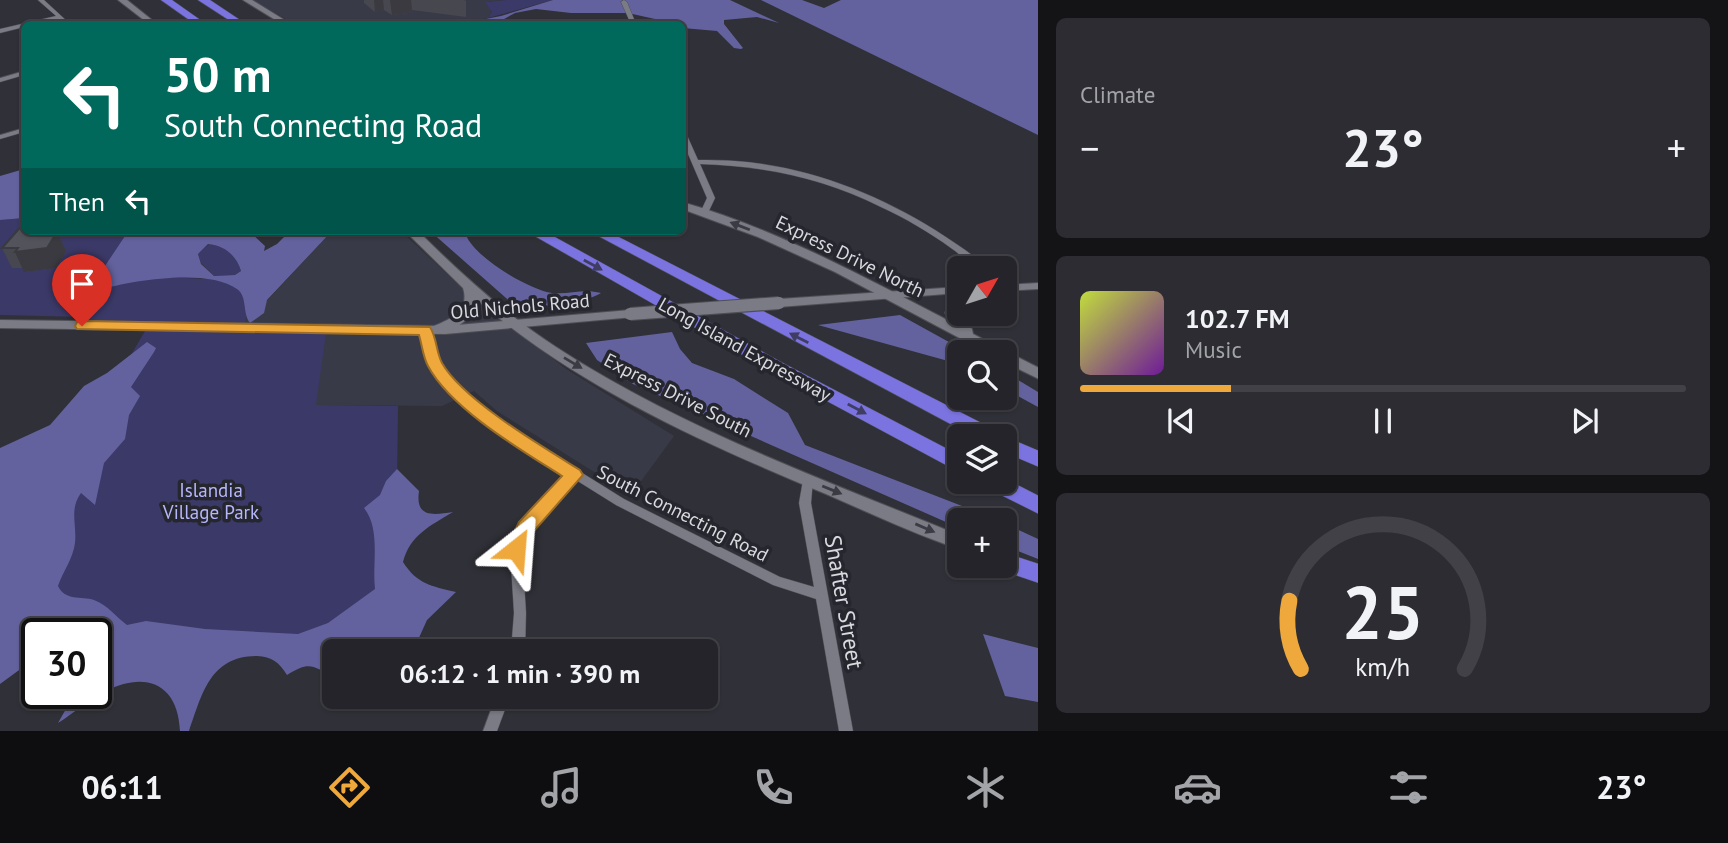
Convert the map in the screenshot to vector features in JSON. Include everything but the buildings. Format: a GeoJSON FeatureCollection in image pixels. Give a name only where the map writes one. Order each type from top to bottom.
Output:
{"type":"FeatureCollection","features":[{"type":"Feature","properties":{"kind":"highway"},"geometry":{"type":"LineString","coordinates":[[166,0],[197,21]]}},
{"type":"Feature","properties":{"kind":"highway"},"geometry":{"type":"LineString","coordinates":[[203,0],[236,21]]}},
{"type":"Feature","properties":{"kind":"highway","name":"Long Island Expressway"},"geometry":{"type":"LineString","coordinates":[[540,235],[775,366],[947,458]]}},
{"type":"Feature","properties":{"kind":"highway","name":"Long Island Expressway"},"geometry":{"type":"LineString","coordinates":[[604,235],[967,424]]}},
{"type":"Feature","properties":{"kind":"highway"},"geometry":{"type":"LineString","coordinates":[[1017,450],[1038,460]]}},
{"type":"Feature","properties":{"kind":"highway"},"geometry":{"type":"LineString","coordinates":[[1016,494],[1038,506]]}},
{"type":"Feature","properties":{"kind":"highway"},"geometry":{"type":"LineString","coordinates":[[1017,566],[1038,576]]}},
{"type":"Feature","properties":{"kind":"main road"},"geometry":{"type":"LineString","coordinates":[[122,0],[149,21]]}},
{"type":"Feature","properties":{"kind":"main road"},"geometry":{"type":"LineString","coordinates":[[247,0],[282,21]]}},
{"type":"Feature","properties":{"kind":"main road","name":"Express Drive North"},"geometry":{"type":"LineString","coordinates":[[686,206],[804,253],[976,340]]}},
{"type":"Feature","properties":{"kind":"main road","name":"Express Drive South"},"geometry":{"type":"LineString","coordinates":[[415,235],[469,287],[552,351],[644,404],[808,480],[947,537]]}},
{"type":"Feature","properties":{"kind":"main road"},"geometry":{"type":"LineString","coordinates":[[431,330],[459,319],[470,310],[474,300],[469,287]]}},
{"type":"Feature","properties":{"kind":"main road"},"geometry":{"type":"LineString","coordinates":[[962,326],[972,338]]}},
{"type":"Feature","properties":{"kind":"main road"},"geometry":{"type":"LineString","coordinates":[[1017,363],[1038,374]]}},
{"type":"Feature","properties":{"kind":"street"},"geometry":{"type":"LineString","coordinates":[[41,0],[64,21]]}},
{"type":"Feature","properties":{"kind":"street"},"geometry":{"type":"LineString","coordinates":[[624,2],[633,21]]}},
{"type":"Feature","properties":{"kind":"street"},"geometry":{"type":"LineString","coordinates":[[42,21],[59,17]]}},
{"type":"Feature","properties":{"kind":"street"},"geometry":{"type":"LineString","coordinates":[[0,31],[21,26]]}},
{"type":"Feature","properties":{"kind":"street"},"geometry":{"type":"LineString","coordinates":[[0,79],[21,74]]}},
{"type":"Feature","properties":{"kind":"street"},"geometry":{"type":"LineString","coordinates":[[0,137],[21,131]]}},
{"type":"Feature","properties":{"kind":"street"},"geometry":{"type":"LineString","coordinates":[[686,140],[711,198],[704,213]]}},
{"type":"Feature","properties":{"kind":"street"},"geometry":{"type":"LineString","coordinates":[[696,163],[752,165],[844,188],[919,224],[966,256]]}},
{"type":"Feature","properties":{"kind":"street"},"geometry":{"type":"LineString","coordinates":[[1017,287],[1038,286]]}},
{"type":"Feature","properties":{"kind":"street","name":"Old Nichols Road"},"geometry":{"type":"LineString","coordinates":[[0,324],[431,330],[947,291]]}},
{"type":"Feature","properties":{"kind":"street","name":"South Connecting Road"},"geometry":{"type":"LineString","coordinates":[[431,330],[435,365],[457,392],[509,433],[620,502],[777,581],[821,595]]}},
{"type":"Feature","properties":{"kind":"street"},"geometry":{"type":"LineString","coordinates":[[519,639],[520,613],[516,549],[525,527],[574,475]]}},
{"type":"Feature","properties":{"kind":"street","name":"Shafter Street"},"geometry":{"type":"LineString","coordinates":[[808,480],[805,503],[846,731]]}},
{"type":"Feature","properties":{"kind":"street"},"geometry":{"type":"LineString","coordinates":[[490,731],[498,709]]}},
{"type":"Feature","properties":{"kind":"shaded area"},"geometry":{"type":"Polygon","coordinates":[[[252,0],[506,0],[486,2],[492,12],[488,18],[474,21],[290,21],[252,0]]]}},
{"type":"Feature","properties":{"kind":"shaded area"},"geometry":{"type":"Polygon","coordinates":[[[553,0],[730,0],[779,23],[757,17],[724,20],[724,24],[743,48],[741,49],[734,48],[717,31],[686,28],[686,21],[658,21],[628,13],[571,13],[536,9],[515,13],[500,21],[475,21],[553,0]]]}},
{"type":"Feature","properties":{"kind":"shaded area"},"geometry":{"type":"Polygon","coordinates":[[[761,0],[802,0],[824,8],[841,0],[1038,0],[1038,135],[761,0]]]}},
{"type":"Feature","properties":{"kind":"shaded area"},"geometry":{"type":"Polygon","coordinates":[[[21,170],[21,218],[0,220],[0,176],[21,170]]]}},
{"type":"Feature","properties":{"kind":"shaded area"},"geometry":{"type":"Polygon","coordinates":[[[253,235],[265,246],[264,251],[286,235],[328,235],[267,300],[264,313],[250,323],[240,292],[224,283],[208,279],[189,277],[149,280],[99,290],[93,284],[125,236],[253,235]],[[208,244],[198,254],[201,264],[214,276],[235,275],[241,271],[229,252],[208,244]]]}},
{"type":"Feature","properties":{"kind":"shaded area"},"geometry":{"type":"Polygon","coordinates":[[[328,235],[405,235],[461,287],[566,369],[674,436],[631,495],[497,411],[474,391],[442,406],[316,405],[244,325],[256,290],[264,304],[328,235]]]}},
{"type":"Feature","properties":{"kind":"shaded area"},"geometry":{"type":"Polygon","coordinates":[[[435,235],[467,235],[477,250],[501,270],[542,290],[552,293],[601,293],[558,304],[514,305],[435,235]]]}},
{"type":"Feature","properties":{"kind":"shaded area"},"geometry":{"type":"Polygon","coordinates":[[[900,315],[947,341],[947,361],[818,325],[900,315]]]}},
{"type":"Feature","properties":{"kind":"shaded area"},"geometry":{"type":"Polygon","coordinates":[[[672,332],[680,349],[692,363],[734,379],[788,413],[805,445],[967,508],[947,508],[947,523],[633,384],[597,360],[586,343],[672,332]]]}},
{"type":"Feature","properties":{"kind":"shaded area"},"geometry":{"type":"Polygon","coordinates":[[[147,342],[156,348],[131,387],[140,396],[129,415],[125,439],[104,463],[95,505],[81,493],[77,499],[74,517],[75,543],[58,586],[65,594],[99,602],[127,625],[146,621],[205,629],[298,634],[328,623],[375,589],[374,536],[364,508],[380,495],[386,481],[397,469],[419,491],[418,500],[423,510],[432,514],[453,512],[416,538],[403,562],[419,580],[456,592],[427,620],[418,639],[322,639],[322,671],[307,666],[287,675],[271,659],[257,656],[228,663],[210,680],[189,731],[180,731],[173,702],[157,685],[133,682],[112,688],[112,618],[21,618],[21,669],[0,684],[0,448],[50,425],[84,386],[107,373],[147,342]]]}},
{"type":"Feature","properties":{"kind":"shaded area"},"geometry":{"type":"Polygon","coordinates":[[[1017,379],[1038,392],[1038,407],[1017,396],[1017,379]]]}},
{"type":"Feature","properties":{"kind":"shaded area"},"geometry":{"type":"Polygon","coordinates":[[[1017,529],[1038,539],[1038,559],[1017,551],[1017,529]]]}},
{"type":"Feature","properties":{"kind":"shaded area"},"geometry":{"type":"Polygon","coordinates":[[[983,634],[1038,648],[1038,702],[1005,696],[983,634]]]}},
{"type":"Feature","properties":{"kind":"shaded area"},"geometry":{"type":"Polygon","coordinates":[[[66,709],[78,709],[58,723],[66,709]]]}},
{"type":"Feature","properties":{"kind":"green space"},"geometry":{"type":"Polygon","coordinates":[[[553,0],[488,18],[492,12],[485,2],[553,0]]]}},
{"type":"Feature","properties":{"kind":"green space","name":"Islandia Village Park"},"geometry":{"type":"Polygon","coordinates":[[[21,218],[21,235],[146,235],[117,275],[255,281],[256,290],[244,325],[327,326],[316,405],[398,406],[395,639],[322,639],[322,647],[112,635],[112,618],[27,618],[0,577],[148,326],[78,325],[82,317],[0,315],[0,220],[21,218]]]}},
{"type":"Feature","properties":{"kind":"green space"},"geometry":{"type":"Polygon","coordinates":[[[209,244],[229,252],[241,271],[235,275],[214,276],[201,263],[198,254],[209,244]]]}},
{"type":"Feature","properties":{"kind":"route"},"geometry":{"type":"LineString","coordinates":[[82,326],[425,330],[435,365],[457,392],[509,433],[574,475],[525,527],[516,549]]}}]}
